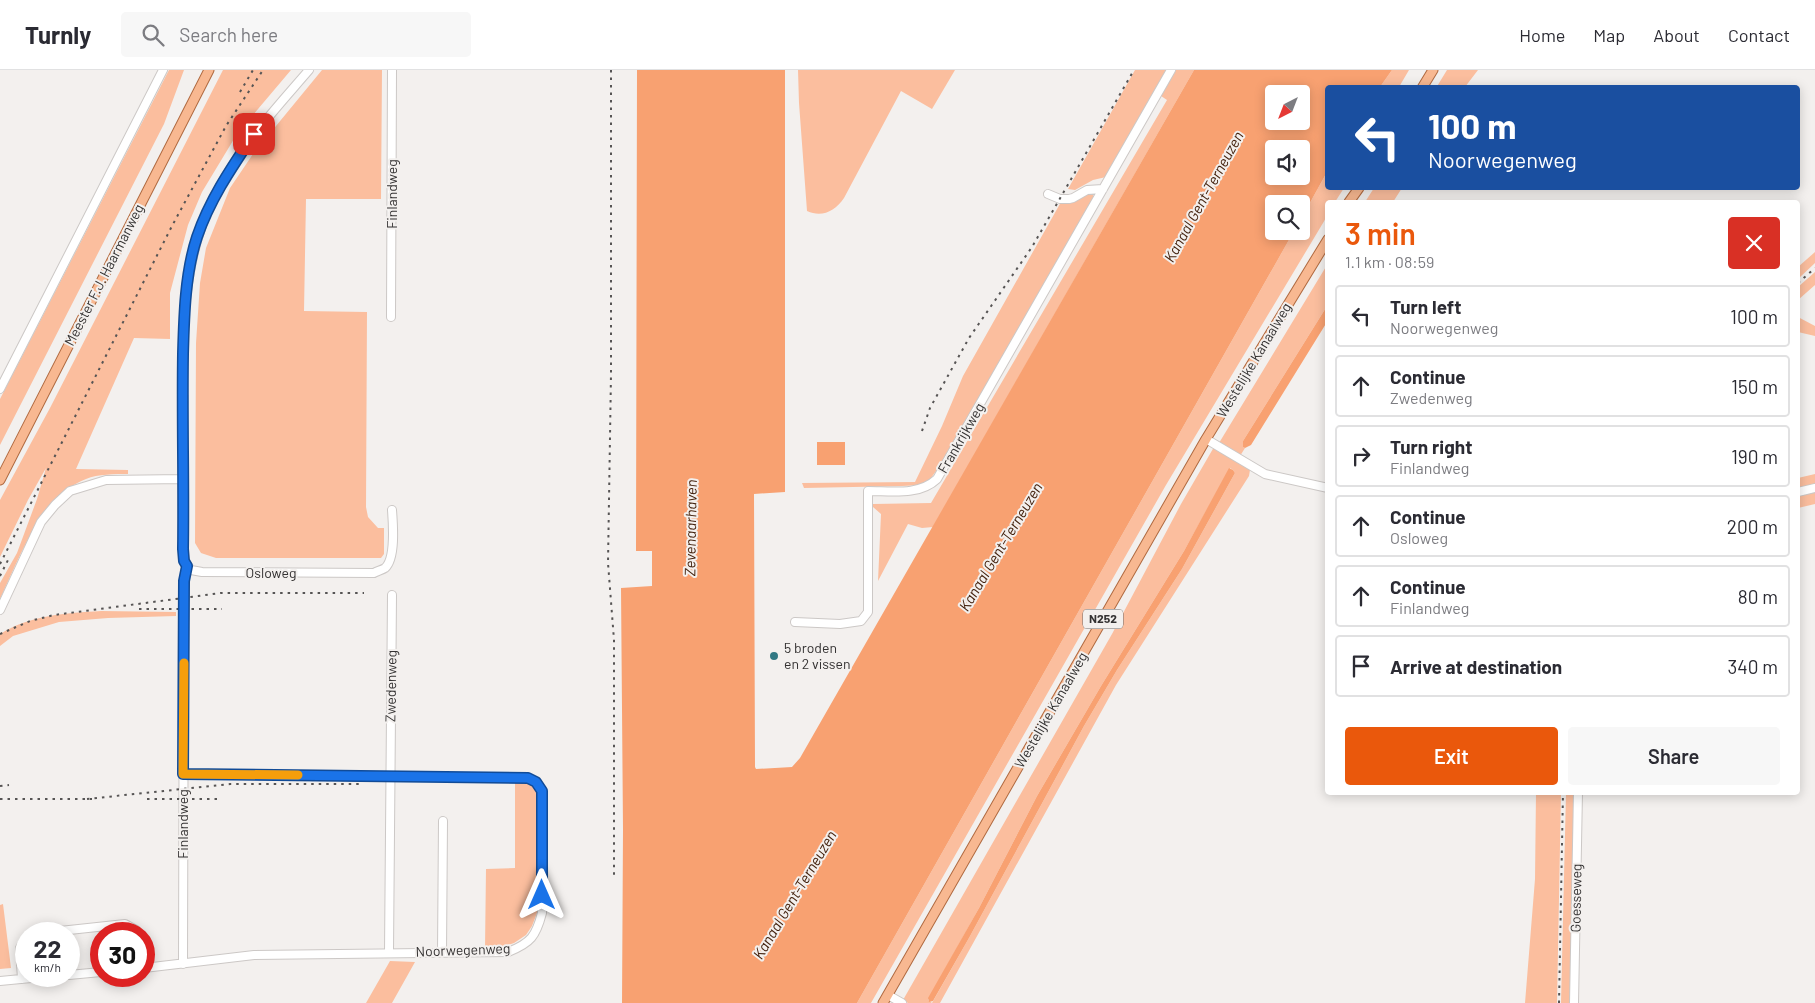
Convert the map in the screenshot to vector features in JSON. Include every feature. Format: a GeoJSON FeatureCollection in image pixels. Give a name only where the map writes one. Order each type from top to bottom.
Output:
{"type":"FeatureCollection","features":[{"type":"Feature","properties":{"kind":"main road","name":"Meester F.J. Haarmanweg"},"geometry":{"type":"LineString","coordinates":[[0,480],[209,70]]}},
{"type":"Feature","properties":{"kind":"main road"},"geometry":{"type":"LineString","coordinates":[[1424,85],[1433,70]]}},
{"type":"Feature","properties":{"kind":"main road","name":"Westelijke Kanaalweg"},"geometry":{"type":"LineString","coordinates":[[886,999],[1206,439],[1325,244]]}},
{"type":"Feature","properties":{"kind":"street"},"geometry":{"type":"LineString","coordinates":[[0,388],[163,70]]}},
{"type":"Feature","properties":{"kind":"street"},"geometry":{"type":"LineString","coordinates":[[187,566],[184,561],[183,549],[184,321],[197,239],[209,207],[230,168],[254,134],[309,70]]}},
{"type":"Feature","properties":{"kind":"street","name":"Finlandweg"},"geometry":{"type":"LineString","coordinates":[[391,317],[392,70]]}},
{"type":"Feature","properties":{"kind":"street","name":"Frankrijkweg"},"geometry":{"type":"LineString","coordinates":[[795,622],[840,624],[861,621],[868,612],[868,491],[917,490],[930,486],[937,479],[1171,70]]}},
{"type":"Feature","properties":{"kind":"street"},"geometry":{"type":"LineString","coordinates":[[1048,194],[1060,199],[1069,199],[1087,190],[1103,189]]}},
{"type":"Feature","properties":{"kind":"street"},"geometry":{"type":"LineString","coordinates":[[1206,439],[1265,474],[1325,487]]}},
{"type":"Feature","properties":{"kind":"street"},"geometry":{"type":"LineString","coordinates":[[0,610],[42,522],[55,505],[70,491],[106,480],[183,479]]}},
{"type":"Feature","properties":{"kind":"street"},"geometry":{"type":"LineString","coordinates":[[1800,492],[1815,488]]}},
{"type":"Feature","properties":{"kind":"street","name":"Osloweg"},"geometry":{"type":"LineString","coordinates":[[187,566],[191,570],[202,572],[374,573],[386,567],[391,557],[392,510]]}},
{"type":"Feature","properties":{"kind":"street","name":"Finlandweg"},"geometry":{"type":"LineString","coordinates":[[183,964],[184,581],[187,566]]}},
{"type":"Feature","properties":{"kind":"street","name":"Zwedenweg"},"geometry":{"type":"LineString","coordinates":[[389,952],[392,595]]}},
{"type":"Feature","properties":{"kind":"street"},"geometry":{"type":"LineString","coordinates":[[183,774],[390,777]]}},
{"type":"Feature","properties":{"kind":"street","name":"Noorwegenweg"},"geometry":{"type":"LineString","coordinates":[[155,967],[254,955],[508,952],[522,947],[538,930],[542,913],[542,791],[536,782],[528,778],[390,777]]}},
{"type":"Feature","properties":{"kind":"street","name":"Goesseweg"},"geometry":{"type":"LineString","coordinates":[[1574,1003],[1578,795]]}},
{"type":"Feature","properties":{"kind":"street"},"geometry":{"type":"LineString","coordinates":[[442,953],[443,821]]}},
{"type":"Feature","properties":{"kind":"street"},"geometry":{"type":"LineString","coordinates":[[0,981],[15,980]]}},
{"type":"Feature","properties":{"kind":"street"},"geometry":{"type":"LineString","coordinates":[[886,999],[902,1003]]}},
{"type":"Feature","properties":{"kind":"shaded area"},"geometry":{"type":"Polygon","coordinates":[[[169,70],[184,70],[164,124],[0,445],[0,399],[169,70]]]}},
{"type":"Feature","properties":{"kind":"shaded area"},"geometry":{"type":"Polygon","coordinates":[[[223,70],[291,70],[237,134],[202,192],[188,225],[170,293],[170,339],[134,338],[76,469],[128,470],[128,474],[91,477],[70,488],[56,499],[33,530],[0,599],[0,583],[17,553],[46,468],[0,557],[0,500],[50,408],[223,70]]]}},
{"type":"Feature","properties":{"kind":"shaded area"},"geometry":{"type":"Polygon","coordinates":[[[322,70],[382,70],[381,199],[306,199],[304,311],[367,312],[366,507],[368,517],[378,528],[384,528],[384,554],[381,558],[216,558],[201,553],[195,543],[196,343],[200,283],[206,248],[230,188],[253,154],[322,70]]]}},
{"type":"Feature","properties":{"kind":"shaded area"},"geometry":{"type":"Polygon","coordinates":[[[798,70],[955,70],[932,109],[901,91],[844,198],[832,210],[818,214],[807,211],[798,70]]]}},
{"type":"Feature","properties":{"kind":"shaded area"},"geometry":{"type":"Polygon","coordinates":[[[1135,70],[1168,70],[1106,177],[1093,180],[1075,190],[1068,189],[1135,70]]]}},
{"type":"Feature","properties":{"kind":"shaded area"},"geometry":{"type":"Polygon","coordinates":[[[1176,70],[1194,70],[933,527],[922,528],[908,524],[878,581],[881,514],[873,507],[873,504],[931,503],[1167,100],[1161,96],[1176,70]]]}},
{"type":"Feature","properties":{"kind":"shaded area"},"geometry":{"type":"Polygon","coordinates":[[[1392,70],[1409,70],[1400,85],[1381,85],[1392,70]]]}},
{"type":"Feature","properties":{"kind":"shaded area"},"geometry":{"type":"Polygon","coordinates":[[[1447,70],[1478,70],[1467,85],[1438,85],[1447,70]]]}},
{"type":"Feature","properties":{"kind":"shaded area"},"geometry":{"type":"Polygon","coordinates":[[[1325,176],[1325,190],[1343,190],[1336,200],[1325,200],[1325,219],[1166,485],[871,1003],[857,1003],[1289,240],[1310,240],[1310,203],[1325,176]]]}},
{"type":"Feature","properties":{"kind":"shaded area"},"geometry":{"type":"Polygon","coordinates":[[[1373,190],[1401,190],[1394,200],[1366,200],[1373,190]]]}},
{"type":"Feature","properties":{"kind":"shaded area"},"geometry":{"type":"Polygon","coordinates":[[[1088,194],[1093,195],[1095,199],[942,463],[928,482],[921,485],[902,486],[804,488],[802,483],[915,482],[963,376],[1061,202],[1069,203],[1088,194]]]}},
{"type":"Feature","properties":{"kind":"shaded area"},"geometry":{"type":"Polygon","coordinates":[[[1815,252],[1815,263],[1800,277],[1800,265],[1815,252]]]}},
{"type":"Feature","properties":{"kind":"shaded area"},"geometry":{"type":"Polygon","coordinates":[[[1325,268],[1325,309],[1243,441],[1243,447],[1245,448],[1240,456],[1219,443],[1325,268]]]}},
{"type":"Feature","properties":{"kind":"shaded area"},"geometry":{"type":"Polygon","coordinates":[[[1815,272],[1815,285],[1800,298],[1800,285],[1815,272]]]}},
{"type":"Feature","properties":{"kind":"shaded area"},"geometry":{"type":"Polygon","coordinates":[[[1800,318],[1815,326],[1815,336],[1800,332],[1800,318]]]}},
{"type":"Feature","properties":{"kind":"shaded area"},"geometry":{"type":"Polygon","coordinates":[[[1214,447],[1250,470],[1249,476],[1116,685],[940,1003],[932,1003],[908,1003],[903,1000],[1112,634],[1181,504],[1214,447]],[[1230,468],[1184,551],[1101,686],[1037,796],[979,908],[928,1000],[932,1003],[1084,726],[1117,670],[1182,569],[1235,473],[1230,468]]]}},
{"type":"Feature","properties":{"kind":"shaded area"},"geometry":{"type":"Polygon","coordinates":[[[1815,474],[1815,487],[1800,491],[1800,478],[1815,474]]]}},
{"type":"Feature","properties":{"kind":"shaded area"},"geometry":{"type":"Polygon","coordinates":[[[1815,491],[1815,504],[1800,508],[1800,495],[1815,491]]]}},
{"type":"Feature","properties":{"kind":"shaded area"},"geometry":{"type":"Polygon","coordinates":[[[101,611],[176,612],[176,616],[59,622],[13,636],[0,646],[0,634],[24,623],[49,616],[101,611]]]}},
{"type":"Feature","properties":{"kind":"shaded area"},"geometry":{"type":"Polygon","coordinates":[[[515,780],[533,784],[537,789],[540,800],[537,913],[526,935],[514,943],[502,947],[485,948],[486,869],[515,868],[515,780]]]}},
{"type":"Feature","properties":{"kind":"shaded area"},"geometry":{"type":"Polygon","coordinates":[[[1536,795],[1561,795],[1557,1003],[1525,1003],[1535,879],[1536,795]]]}},
{"type":"Feature","properties":{"kind":"shaded area"},"geometry":{"type":"Polygon","coordinates":[[[1566,795],[1576,795],[1572,1003],[1561,1003],[1566,795]]]}},
{"type":"Feature","properties":{"kind":"shaded area"},"geometry":{"type":"Polygon","coordinates":[[[3,904],[11,968],[0,969],[0,905],[3,904]]]}},
{"type":"Feature","properties":{"kind":"shaded area"},"geometry":{"type":"Polygon","coordinates":[[[390,961],[415,962],[392,1003],[366,1003],[390,961]]]}},
{"type":"Feature","properties":{"kind":"water"},"geometry":{"type":"Polygon","coordinates":[[[637,70],[785,70],[785,492],[754,494],[756,769],[792,767],[800,758],[1194,70],[1392,70],[1381,85],[1325,85],[1325,176],[1310,203],[1310,195],[1265,195],[1265,240],[1289,240],[857,1003],[622,1003],[621,588],[652,586],[652,551],[636,551],[637,70]]]}},
{"type":"Feature","properties":{"kind":"water"},"geometry":{"type":"Polygon","coordinates":[[[1325,309],[1325,325],[1251,445],[1243,447],[1243,441],[1325,309]]]}},
{"type":"Feature","properties":{"kind":"water"},"geometry":{"type":"Polygon","coordinates":[[[817,442],[845,442],[845,465],[817,465],[817,442]]]}},
{"type":"Feature","properties":{"kind":"water"},"geometry":{"type":"Polygon","coordinates":[[[1229,468],[1235,473],[1182,569],[1117,670],[1084,726],[969,938],[933,1001],[929,1002],[928,998],[979,908],[1037,796],[1101,686],[1184,551],[1229,468]]]}},
{"type":"Feature","properties":{"kind":"railway"},"geometry":{"type":"LineString","coordinates":[[240,92],[253,70]]}},
{"type":"Feature","properties":{"kind":"railway"},"geometry":{"type":"LineString","coordinates":[[0,564],[172,226],[226,126],[263,70]]}},
{"type":"Feature","properties":{"kind":"railway"},"geometry":{"type":"LineString","coordinates":[[611,70],[611,374],[608,563],[614,640],[614,876]]}},
{"type":"Feature","properties":{"kind":"railway"},"geometry":{"type":"LineString","coordinates":[[922,431],[930,408],[969,338],[1032,247],[1134,70]]}},
{"type":"Feature","properties":{"kind":"railway"},"geometry":{"type":"LineString","coordinates":[[1800,281],[1815,268]]}},
{"type":"Feature","properties":{"kind":"railway"},"geometry":{"type":"LineString","coordinates":[[0,576],[8,560]]}},
{"type":"Feature","properties":{"kind":"railway"},"geometry":{"type":"LineString","coordinates":[[0,634],[30,621],[54,615],[221,593],[364,593]]}},
{"type":"Feature","properties":{"kind":"railway"},"geometry":{"type":"LineString","coordinates":[[139,609],[222,609]]}},
{"type":"Feature","properties":{"kind":"railway"},"geometry":{"type":"LineString","coordinates":[[87,799],[230,784],[361,784]]}},
{"type":"Feature","properties":{"kind":"railway"},"geometry":{"type":"LineString","coordinates":[[0,786],[9,785]]}},
{"type":"Feature","properties":{"kind":"railway"},"geometry":{"type":"LineString","coordinates":[[1559,1003],[1563,795]]}},
{"type":"Feature","properties":{"kind":"railway"},"geometry":{"type":"LineString","coordinates":[[0,799],[92,799]]}},
{"type":"Feature","properties":{"kind":"railway"},"geometry":{"type":"LineString","coordinates":[[147,799],[222,799]]}},
{"type":"Feature","properties":{"kind":"slow traffic"},"geometry":{"type":"LineString","coordinates":[[184,663],[183,774],[298,775]]}},
{"type":"Feature","properties":{"kind":"place","name":"5 broden en 2 vissen"},"geometry":{"type":"Point","coordinates":[774,656]}},
{"type":"Feature","properties":{"kind":"route"},"geometry":{"type":"LineString","coordinates":[[254,134],[230,168],[209,207],[197,239],[187,293],[183,370],[183,549],[184,561],[187,566],[184,581],[183,774],[528,778],[536,782],[542,791],[542,895]]}},
{"type":"Feature","properties":{"kind":"water label","name":"Kanaal Gent-Terneuzen"},"geometry":{"type":"Point","coordinates":[1204,197]}},
{"type":"Feature","properties":{"kind":"water label","name":"Zevenaarhaven"},"geometry":{"type":"Point","coordinates":[691,528]}},
{"type":"Feature","properties":{"kind":"water label","name":"Kanaal Gent-Terneuzen"},"geometry":{"type":"Point","coordinates":[1001,547]}},
{"type":"Feature","properties":{"kind":"water label","name":"Kanaal Gent-Terneuzen"},"geometry":{"type":"Point","coordinates":[795,895]}}]}
